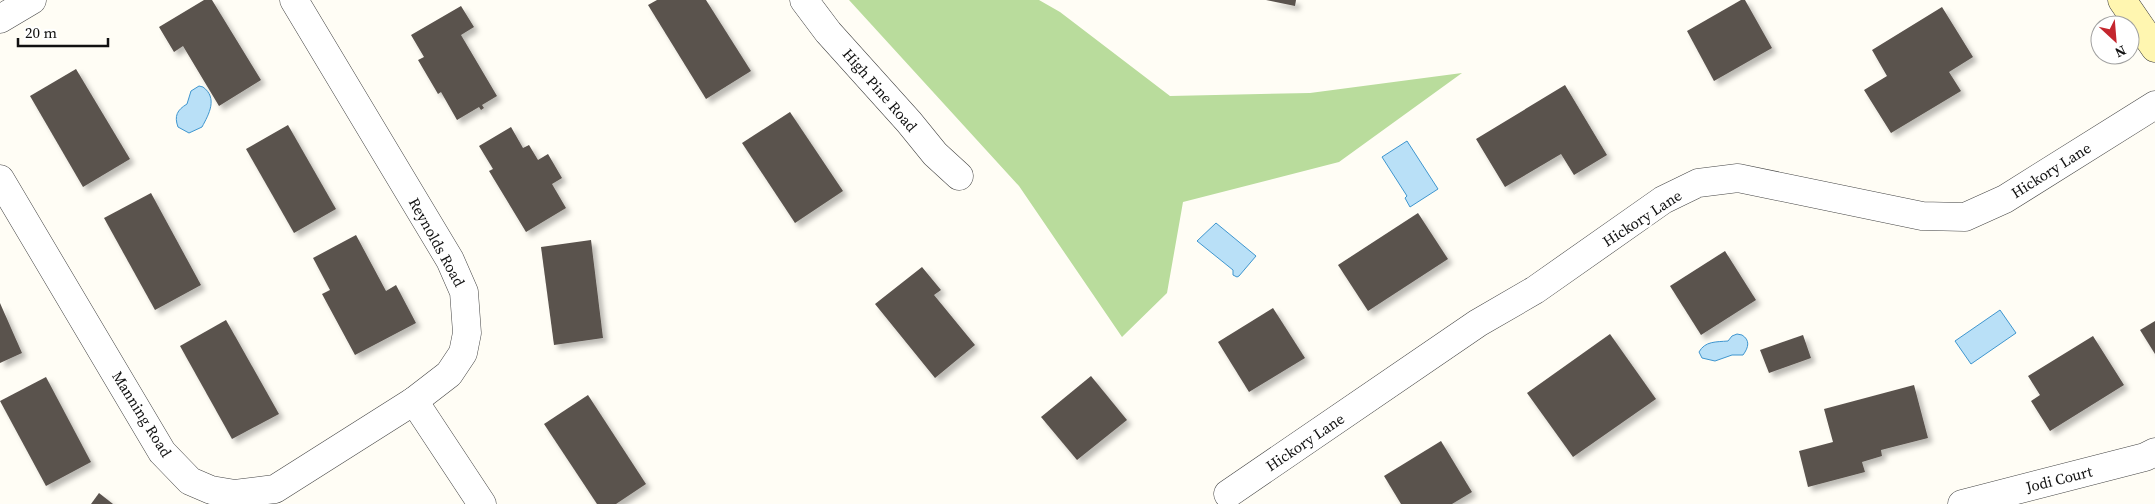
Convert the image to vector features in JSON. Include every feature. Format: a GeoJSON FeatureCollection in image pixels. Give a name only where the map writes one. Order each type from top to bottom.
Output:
{"type":"FeatureCollection","features":[{"type":"Feature","properties":{"kind":"street"},"geometry":{"type":"LineString","coordinates":[[0,19],[32,0]]}},
{"type":"Feature","properties":{"kind":"street","name":"Reynolds Road"},"geometry":{"type":"LineString","coordinates":[[294,0],[450,260],[464,292],[467,333],[463,352],[449,374],[414,401]]}},
{"type":"Feature","properties":{"kind":"street","name":"High Pine Road"},"geometry":{"type":"LineString","coordinates":[[804,0],[828,32],[909,122],[934,154],[959,176]]}},
{"type":"Feature","properties":{"kind":"street"},"geometry":{"type":"LineString","coordinates":[[2122,0],[2155,48]]}},
{"type":"Feature","properties":{"kind":"street","name":"Hickory Lane"},"geometry":{"type":"LineString","coordinates":[[1228,494],[1478,323],[1535,290],[1664,200],[1698,183],[1738,178],[1922,216],[1965,217],[2005,199],[2155,104]]}},
{"type":"Feature","properties":{"kind":"street","name":"Manning Road"},"geometry":{"type":"LineString","coordinates":[[0,178],[162,452],[190,481],[211,490],[234,494],[274,489],[414,401]]}},
{"type":"Feature","properties":{"kind":"street"},"geometry":{"type":"LineString","coordinates":[[414,401],[482,504]]}},
{"type":"Feature","properties":{"kind":"street","name":"Jodi Court"},"geometry":{"type":"LineString","coordinates":[[1962,504],[2145,457],[2155,452]]}},
{"type":"Feature","properties":{"kind":"green space"},"geometry":{"type":"Polygon","coordinates":[[[849,0],[1039,0],[1060,12],[1170,96],[1310,93],[1462,73],[1339,162],[1183,202],[1167,293],[1122,337],[1019,186],[849,0]]]}},
{"type":"Feature","properties":{"kind":"water"},"geometry":{"type":"Polygon","coordinates":[[[199,86],[208,91],[211,106],[202,127],[189,133],[178,127],[176,116],[187,104],[191,91],[199,86]]]}},
{"type":"Feature","properties":{"kind":"water"},"geometry":{"type":"Polygon","coordinates":[[[1407,141],[1438,189],[1410,207],[1405,198],[1407,196],[1382,157],[1407,141]]]}},
{"type":"Feature","properties":{"kind":"water"},"geometry":{"type":"Polygon","coordinates":[[[1216,223],[1256,256],[1237,277],[1233,275],[1233,270],[1197,241],[1216,223]]]}},
{"type":"Feature","properties":{"kind":"water"},"geometry":{"type":"Polygon","coordinates":[[[2000,310],[2016,333],[1971,364],[1955,341],[2000,310]]]}},
{"type":"Feature","properties":{"kind":"water"},"geometry":{"type":"Polygon","coordinates":[[[1737,334],[1745,337],[1747,341],[1743,355],[1732,355],[1715,361],[1702,358],[1699,352],[1701,348],[1711,343],[1728,341],[1737,334]]]}},
{"type":"Feature","properties":{"kind":"building"},"geometry":{"type":"Polygon","coordinates":[[[204,0],[212,0],[261,80],[219,106],[183,46],[174,52],[159,27],[204,0]]]}},
{"type":"Feature","properties":{"kind":"building"},"geometry":{"type":"Polygon","coordinates":[[[657,0],[706,0],[751,71],[706,99],[648,5],[657,0]]]}},
{"type":"Feature","properties":{"kind":"building"},"geometry":{"type":"Polygon","coordinates":[[[1266,0],[1296,0],[1295,6],[1266,0]]]}},
{"type":"Feature","properties":{"kind":"building"},"geometry":{"type":"Polygon","coordinates":[[[1741,0],[1745,0],[1772,48],[1714,81],[1687,31],[1741,0]]]}},
{"type":"Feature","properties":{"kind":"building"},"geometry":{"type":"Polygon","coordinates":[[[461,6],[474,27],[461,35],[497,96],[482,105],[484,108],[481,110],[479,107],[457,120],[441,92],[438,94],[418,60],[424,57],[411,35],[461,6]]]}},
{"type":"Feature","properties":{"kind":"building"},"geometry":{"type":"Polygon","coordinates":[[[1942,7],[1973,57],[1949,72],[1961,91],[1891,133],[1864,90],[1887,76],[1872,50],[1942,7]]]}},
{"type":"Feature","properties":{"kind":"building"},"geometry":{"type":"Polygon","coordinates":[[[76,69],[130,159],[83,187],[30,96],[76,69]]]}},
{"type":"Feature","properties":{"kind":"building"},"geometry":{"type":"Polygon","coordinates":[[[1565,85],[1607,155],[1574,175],[1561,154],[1505,187],[1476,139],[1565,85]]]}},
{"type":"Feature","properties":{"kind":"building"},"geometry":{"type":"Polygon","coordinates":[[[790,112],[843,191],[795,223],[742,143],[790,112]]]}},
{"type":"Feature","properties":{"kind":"building"},"geometry":{"type":"Polygon","coordinates":[[[288,125],[336,209],[294,233],[246,149],[288,125]]]}},
{"type":"Feature","properties":{"kind":"building"},"geometry":{"type":"Polygon","coordinates":[[[511,127],[523,148],[529,145],[538,160],[548,154],[562,178],[552,184],[566,208],[526,232],[489,171],[493,169],[479,146],[511,127]]]}},
{"type":"Feature","properties":{"kind":"building"},"geometry":{"type":"Polygon","coordinates":[[[151,193],[201,285],[155,310],[104,218],[151,193]]]}},
{"type":"Feature","properties":{"kind":"building"},"geometry":{"type":"Polygon","coordinates":[[[1418,213],[1448,259],[1368,311],[1338,265],[1418,213]]]}},
{"type":"Feature","properties":{"kind":"building"},"geometry":{"type":"Polygon","coordinates":[[[356,235],[386,291],[396,285],[416,323],[355,355],[322,294],[330,290],[313,258],[356,235]]]}},
{"type":"Feature","properties":{"kind":"building"},"geometry":{"type":"Polygon","coordinates":[[[591,240],[603,338],[554,345],[541,247],[591,240]]]}},
{"type":"Feature","properties":{"kind":"building"},"geometry":{"type":"Polygon","coordinates":[[[1725,251],[1756,300],[1701,335],[1670,286],[1725,251]]]}},
{"type":"Feature","properties":{"kind":"building"},"geometry":{"type":"Polygon","coordinates":[[[922,267],[941,290],[934,295],[975,345],[935,378],[875,304],[922,267]]]}},
{"type":"Feature","properties":{"kind":"building"},"geometry":{"type":"Polygon","coordinates":[[[0,303],[22,353],[0,363],[0,303]]]}},
{"type":"Feature","properties":{"kind":"building"},"geometry":{"type":"Polygon","coordinates":[[[1273,308],[1305,358],[1249,392],[1218,342],[1273,308]]]}},
{"type":"Feature","properties":{"kind":"building"},"geometry":{"type":"Polygon","coordinates":[[[226,320],[279,414],[232,439],[180,346],[226,320]]]}},
{"type":"Feature","properties":{"kind":"building"},"geometry":{"type":"Polygon","coordinates":[[[2155,321],[2155,354],[2140,330],[2155,321]]]}},
{"type":"Feature","properties":{"kind":"building"},"geometry":{"type":"Polygon","coordinates":[[[1610,334],[1656,399],[1573,457],[1527,393],[1610,334]]]}},
{"type":"Feature","properties":{"kind":"building"},"geometry":{"type":"Polygon","coordinates":[[[1803,335],[1811,358],[1769,373],[1760,350],[1803,335]]]}},
{"type":"Feature","properties":{"kind":"building"},"geometry":{"type":"Polygon","coordinates":[[[2093,336],[2124,385],[2050,431],[2031,401],[2040,395],[2028,376],[2093,336]]]}},
{"type":"Feature","properties":{"kind":"building"},"geometry":{"type":"Polygon","coordinates":[[[1091,376],[1127,420],[1077,460],[1041,417],[1091,376]]]}},
{"type":"Feature","properties":{"kind":"building"},"geometry":{"type":"Polygon","coordinates":[[[46,377],[91,462],[46,486],[0,401],[46,377]]]}},
{"type":"Feature","properties":{"kind":"building"},"geometry":{"type":"Polygon","coordinates":[[[1914,385],[1928,438],[1881,450],[1882,456],[1862,462],[1865,472],[1808,487],[1799,451],[1833,442],[1824,409],[1914,385]]]}},
{"type":"Feature","properties":{"kind":"building"},"geometry":{"type":"Polygon","coordinates":[[[588,395],[646,484],[616,504],[597,504],[544,424],[588,395]]]}},
{"type":"Feature","properties":{"kind":"building"},"geometry":{"type":"Polygon","coordinates":[[[1441,441],[1472,492],[1452,504],[1401,504],[1384,476],[1441,441]]]}},
{"type":"Feature","properties":{"kind":"building"},"geometry":{"type":"Polygon","coordinates":[[[99,493],[113,504],[91,504],[99,493]]]}}]}
